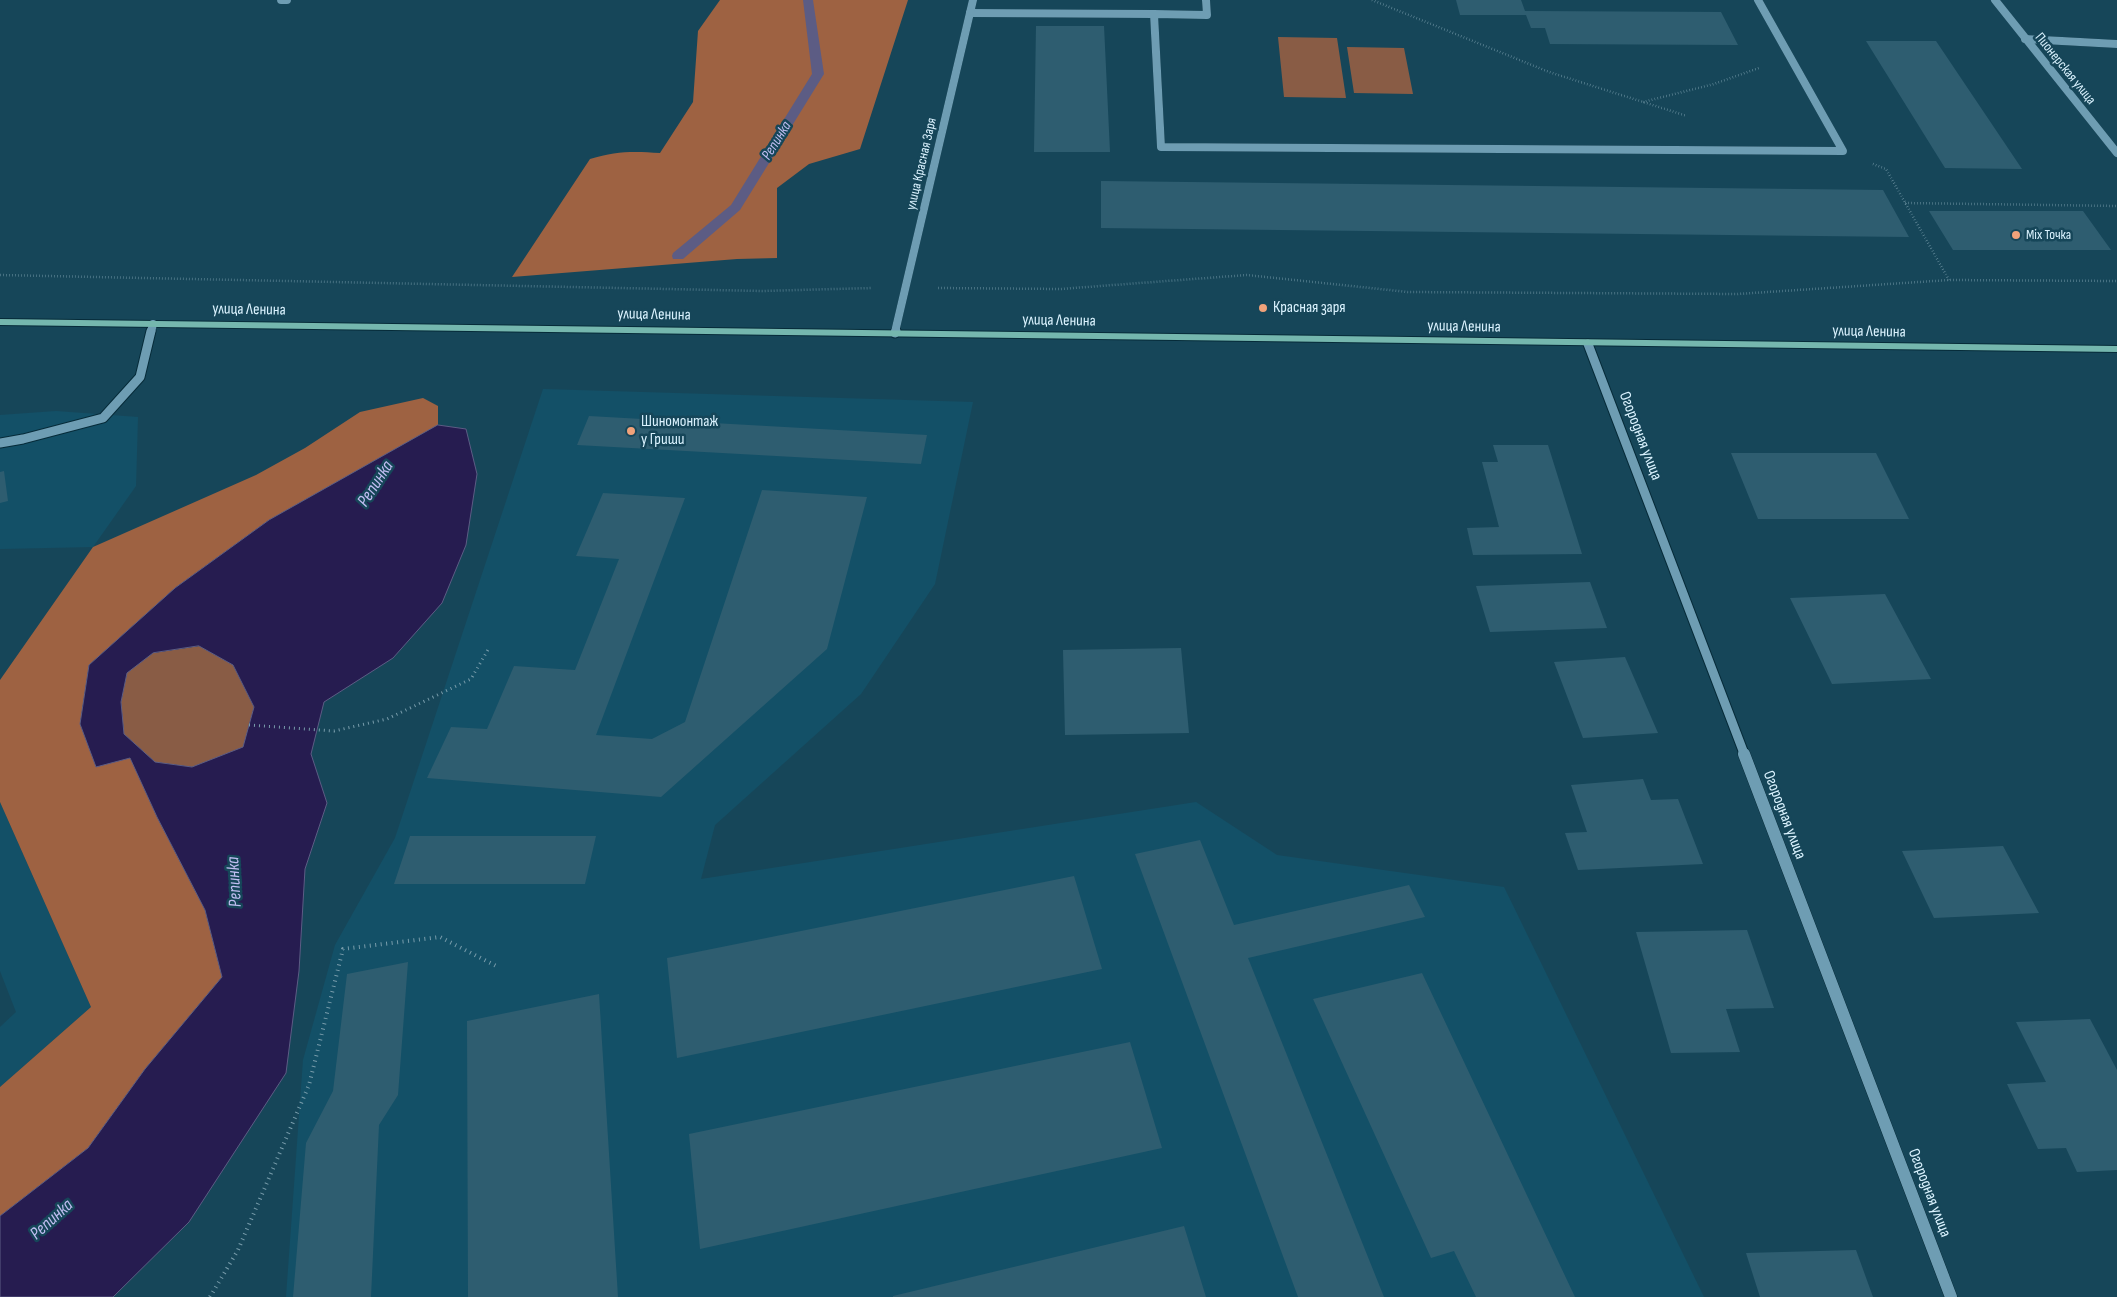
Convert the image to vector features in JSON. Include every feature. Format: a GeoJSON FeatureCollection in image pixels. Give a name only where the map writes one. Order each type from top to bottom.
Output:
{"type":"FeatureCollection","features":[{"type":"Feature","properties":{"kind":"main road","name":"улица Ленина"},"geometry":{"type":"LineString","coordinates":[[0,322],[1588,344],[2117,349]]}},
{"type":"Feature","properties":{"kind":"street"},"geometry":{"type":"LineString","coordinates":[[281,0],[288,0]]}},
{"type":"Feature","properties":{"kind":"street","name":"улица Красная Заря"},"geometry":{"type":"LineString","coordinates":[[895,333],[973,0]]}},
{"type":"Feature","properties":{"kind":"street"},"geometry":{"type":"LineString","coordinates":[[970,13],[1207,15],[1206,0]]}},
{"type":"Feature","properties":{"kind":"street"},"geometry":{"type":"LineString","coordinates":[[1154,14],[1161,147],[1843,151],[1758,0]]}},
{"type":"Feature","properties":{"kind":"street","name":"Пионерская улица"},"geometry":{"type":"LineString","coordinates":[[1995,0],[2117,153]]}},
{"type":"Feature","properties":{"kind":"street"},"geometry":{"type":"LineString","coordinates":[[2025,39],[2117,44]]}},
{"type":"Feature","properties":{"kind":"street"},"geometry":{"type":"LineString","coordinates":[[0,443],[23,439],[103,418],[140,377],[153,324]]}},
{"type":"Feature","properties":{"kind":"street","name":"Огородная улица"},"geometry":{"type":"LineString","coordinates":[[1588,344],[1951,1297]]}},
{"type":"Feature","properties":{"kind":"path"},"geometry":{"type":"LineString","coordinates":[[1642,102],[1714,84],[1790,57]]}},
{"type":"Feature","properties":{"kind":"path"},"geometry":{"type":"LineString","coordinates":[[1905,203],[2117,206]]}},
{"type":"Feature","properties":{"kind":"path"},"geometry":{"type":"LineString","coordinates":[[0,275],[762,291],[905,287],[1060,289],[1248,275],[1408,292],[1738,294],[1949,280],[2117,281]]}},
{"type":"Feature","properties":{"kind":"path"},"geometry":{"type":"LineString","coordinates":[[249,725],[334,731],[387,719],[471,678],[489,648]]}},
{"type":"Feature","properties":{"kind":"path"},"geometry":{"type":"LineString","coordinates":[[210,1297],[238,1250],[309,1085],[343,949],[440,937],[498,967]]}},
{"type":"Feature","properties":{"kind":"shaded area"},"geometry":{"type":"Polygon","coordinates":[[[720,0],[908,0],[860,149],[809,164],[777,188],[777,258],[737,259],[512,277],[590,159],[625,152],[660,153],[693,102],[698,31],[720,0]]]}},
{"type":"Feature","properties":{"kind":"shaded area"},"geometry":{"type":"Polygon","coordinates":[[[1278,37],[1337,38],[1346,98],[1284,97],[1278,37]]]}},
{"type":"Feature","properties":{"kind":"shaded area"},"geometry":{"type":"Polygon","coordinates":[[[1347,47],[1404,48],[1413,94],[1354,93],[1347,47]]]}},
{"type":"Feature","properties":{"kind":"shaded area"},"geometry":{"type":"Polygon","coordinates":[[[543,389],[973,402],[935,584],[861,694],[715,825],[701,879],[1196,802],[1277,855],[1504,887],[1704,1297],[286,1297],[303,1060],[335,945],[395,838],[543,389]]]}},
{"type":"Feature","properties":{"kind":"shaded area"},"geometry":{"type":"Polygon","coordinates":[[[423,398],[438,406],[438,425],[269,520],[175,588],[89,665],[80,724],[96,766],[130,757],[157,817],[205,910],[222,977],[145,1069],[88,1148],[0,1216],[0,1087],[91,1007],[0,802],[0,680],[93,547],[256,475],[305,448],[360,412],[423,398]]]}},
{"type":"Feature","properties":{"kind":"shaded area"},"geometry":{"type":"Polygon","coordinates":[[[56,411],[138,417],[136,486],[93,547],[0,549],[0,415],[56,411]]]}},
{"type":"Feature","properties":{"kind":"shaded area"},"geometry":{"type":"Polygon","coordinates":[[[199,646],[233,665],[254,707],[243,748],[192,767],[155,762],[124,734],[121,702],[127,672],[153,653],[199,646]]]}},
{"type":"Feature","properties":{"kind":"shaded area"},"geometry":{"type":"Polygon","coordinates":[[[0,802],[91,1007],[0,1087],[0,1027],[16,1012],[0,971],[0,802]]]}},
{"type":"Feature","properties":{"kind":"water"},"geometry":{"type":"Polygon","coordinates":[[[438,425],[466,429],[477,474],[466,545],[442,603],[393,658],[324,702],[311,754],[327,803],[305,869],[299,971],[286,1073],[189,1222],[113,1297],[0,1297],[0,1216],[88,1148],[145,1069],[222,977],[205,910],[157,817],[130,758],[96,767],[80,724],[89,665],[175,588],[269,520],[438,425]],[[199,646],[153,653],[127,673],[121,702],[124,734],[155,762],[192,767],[243,747],[254,707],[233,665],[199,646]]]}},
{"type":"Feature","properties":{"kind":"building"},"geometry":{"type":"Polygon","coordinates":[[[1456,0],[1521,0],[1525,11],[1721,12],[1738,45],[1550,44],[1545,28],[1531,28],[1526,15],[1460,15],[1456,0]]]}},
{"type":"Feature","properties":{"kind":"building"},"geometry":{"type":"Polygon","coordinates":[[[1036,26],[1104,26],[1110,152],[1034,152],[1036,26]]]}},
{"type":"Feature","properties":{"kind":"building"},"geometry":{"type":"Polygon","coordinates":[[[1866,41],[1936,41],[2022,169],[1945,168],[1866,41]]]}},
{"type":"Feature","properties":{"kind":"building"},"geometry":{"type":"Polygon","coordinates":[[[1101,181],[1883,190],[1909,237],[1101,228],[1101,181]]]}},
{"type":"Feature","properties":{"kind":"building"},"geometry":{"type":"Polygon","coordinates":[[[1929,211],[2083,211],[2111,250],[1953,250],[1929,211]]]}},
{"type":"Feature","properties":{"kind":"building"},"geometry":{"type":"Polygon","coordinates":[[[589,416],[927,435],[921,464],[577,445],[589,416]]]}},
{"type":"Feature","properties":{"kind":"building"},"geometry":{"type":"Polygon","coordinates":[[[1493,445],[1548,445],[1582,554],[1473,555],[1467,528],[1499,527],[1482,462],[1498,462],[1493,445]]]}},
{"type":"Feature","properties":{"kind":"building"},"geometry":{"type":"Polygon","coordinates":[[[1731,453],[1876,453],[1909,519],[1758,519],[1731,453]]]}},
{"type":"Feature","properties":{"kind":"building"},"geometry":{"type":"Polygon","coordinates":[[[4,471],[8,501],[0,503],[0,472],[4,471]]]}},
{"type":"Feature","properties":{"kind":"building"},"geometry":{"type":"Polygon","coordinates":[[[762,490],[867,497],[827,649],[661,797],[427,778],[451,727],[487,729],[514,666],[575,670],[619,559],[576,556],[603,493],[685,498],[596,735],[652,739],[685,722],[762,490]]]}},
{"type":"Feature","properties":{"kind":"building"},"geometry":{"type":"Polygon","coordinates":[[[1590,582],[1607,628],[1490,632],[1476,586],[1590,582]]]}},
{"type":"Feature","properties":{"kind":"building"},"geometry":{"type":"Polygon","coordinates":[[[1885,594],[1931,679],[1832,684],[1790,598],[1885,594]]]}},
{"type":"Feature","properties":{"kind":"building"},"geometry":{"type":"Polygon","coordinates":[[[1181,648],[1189,733],[1065,735],[1063,650],[1181,648]]]}},
{"type":"Feature","properties":{"kind":"building"},"geometry":{"type":"Polygon","coordinates":[[[1625,657],[1658,733],[1583,738],[1554,662],[1625,657]]]}},
{"type":"Feature","properties":{"kind":"building"},"geometry":{"type":"Polygon","coordinates":[[[1643,779],[1651,800],[1678,799],[1703,864],[1578,870],[1565,833],[1587,832],[1571,785],[1643,779]]]}},
{"type":"Feature","properties":{"kind":"building"},"geometry":{"type":"Polygon","coordinates":[[[410,836],[596,836],[585,884],[394,884],[410,836]]]}},
{"type":"Feature","properties":{"kind":"building"},"geometry":{"type":"Polygon","coordinates":[[[1200,840],[1234,925],[1409,885],[1425,917],[1248,958],[1384,1297],[1298,1297],[1135,854],[1200,840]]]}},
{"type":"Feature","properties":{"kind":"building"},"geometry":{"type":"Polygon","coordinates":[[[2003,846],[2039,913],[1934,918],[1902,851],[2003,846]]]}},
{"type":"Feature","properties":{"kind":"building"},"geometry":{"type":"Polygon","coordinates":[[[1074,876],[1102,969],[677,1058],[667,958],[1074,876]]]}},
{"type":"Feature","properties":{"kind":"building"},"geometry":{"type":"Polygon","coordinates":[[[1747,930],[1774,1008],[1726,1009],[1740,1052],[1671,1053],[1636,932],[1747,930]]]}},
{"type":"Feature","properties":{"kind":"building"},"geometry":{"type":"Polygon","coordinates":[[[408,962],[398,1095],[379,1125],[371,1297],[293,1297],[306,1143],[333,1091],[347,974],[408,962]]]}},
{"type":"Feature","properties":{"kind":"building"},"geometry":{"type":"Polygon","coordinates":[[[1422,973],[1575,1297],[1476,1297],[1454,1251],[1431,1258],[1313,999],[1422,973]]]}},
{"type":"Feature","properties":{"kind":"building"},"geometry":{"type":"Polygon","coordinates":[[[599,994],[618,1297],[468,1297],[467,1021],[599,994]]]}},
{"type":"Feature","properties":{"kind":"building"},"geometry":{"type":"Polygon","coordinates":[[[2090,1019],[2117,1070],[2117,1170],[2077,1172],[2066,1148],[2038,1149],[2007,1084],[2046,1082],[2016,1022],[2090,1019]]]}},
{"type":"Feature","properties":{"kind":"building"},"geometry":{"type":"Polygon","coordinates":[[[1130,1042],[1162,1148],[700,1249],[689,1134],[1130,1042]]]}},
{"type":"Feature","properties":{"kind":"building"},"geometry":{"type":"Polygon","coordinates":[[[1184,1226],[1206,1297],[893,1297],[893,1296],[1184,1226]]]}},
{"type":"Feature","properties":{"kind":"building"},"geometry":{"type":"Polygon","coordinates":[[[1856,1250],[1873,1297],[1760,1297],[1746,1253],[1856,1250]]]}},
{"type":"Feature","properties":{"kind":"waterway","name":"Репинка"},"geometry":{"type":"LineString","coordinates":[[678,256],[736,207],[818,74],[808,0]]}},
{"type":"Feature","properties":{"kind":"place","name":"Mix Точка"},"geometry":{"type":"Point","coordinates":[2016,235]}},
{"type":"Feature","properties":{"kind":"place","name":"Красная заря"},"geometry":{"type":"Point","coordinates":[1263,308]}},
{"type":"Feature","properties":{"kind":"place","name":"Шиномонтаж у Гриши"},"geometry":{"type":"Point","coordinates":[631,431]}}]}
